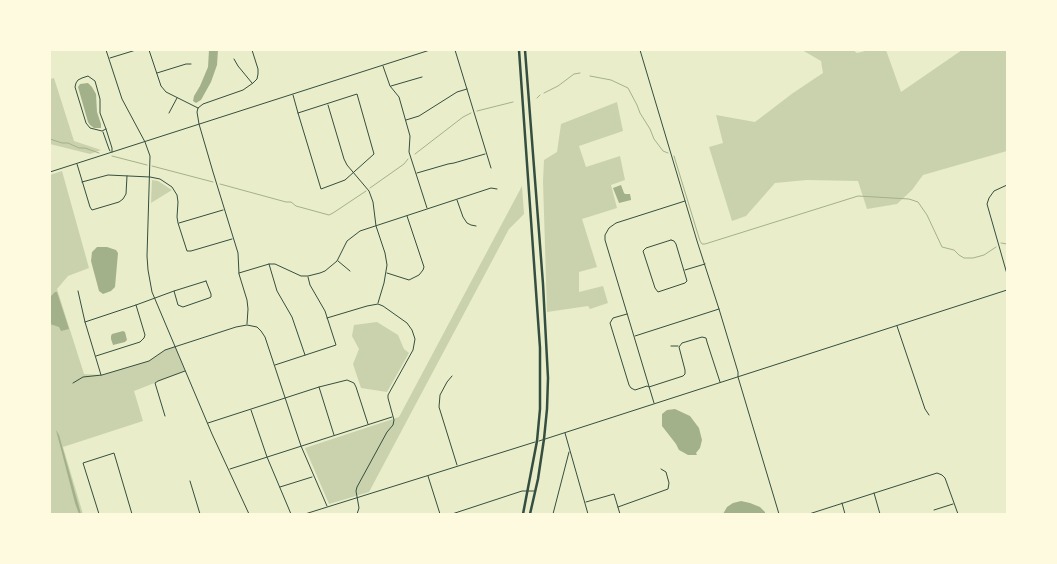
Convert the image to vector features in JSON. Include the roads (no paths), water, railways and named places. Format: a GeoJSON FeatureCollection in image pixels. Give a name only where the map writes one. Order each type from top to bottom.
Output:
{"type":"FeatureCollection","features":[{"type":"Feature","properties":{"kind":"main road"},"geometry":{"type":"LineString","coordinates":[[518,50],[540,348],[540,409],[537,441],[523,514]]}},
{"type":"Feature","properties":{"kind":"main road"},"geometry":{"type":"LineString","coordinates":[[525,50],[548,378],[544,439],[536,491],[530,514]]}},
{"type":"Feature","properties":{"kind":"street"},"geometry":{"type":"LineString","coordinates":[[106,50],[122,99],[145,142],[150,156],[147,256],[148,276],[154,298],[207,423],[249,514]]}},
{"type":"Feature","properties":{"kind":"street"},"geometry":{"type":"LineString","coordinates":[[109,59],[136,50]]}},
{"type":"Feature","properties":{"kind":"street"},"geometry":{"type":"LineString","coordinates":[[149,50],[161,86],[166,92],[198,108]]}},
{"type":"Feature","properties":{"kind":"street"},"geometry":{"type":"LineString","coordinates":[[247,325],[247,300],[239,274],[238,253],[197,112],[198,108],[208,101],[243,90],[257,79],[258,69],[252,50]]}},
{"type":"Feature","properties":{"kind":"street"},"geometry":{"type":"LineString","coordinates":[[50,172],[430,50]]}},
{"type":"Feature","properties":{"kind":"street"},"geometry":{"type":"LineString","coordinates":[[456,50],[491,168]]}},
{"type":"Feature","properties":{"kind":"street"},"geometry":{"type":"LineString","coordinates":[[640,50],[779,514]]}},
{"type":"Feature","properties":{"kind":"street"},"geometry":{"type":"LineString","coordinates":[[234,59],[253,83]]}},
{"type":"Feature","properties":{"kind":"street"},"geometry":{"type":"LineString","coordinates":[[156,73],[191,64]]}},
{"type":"Feature","properties":{"kind":"street"},"geometry":{"type":"LineString","coordinates":[[383,65],[390,86],[399,97],[410,136],[410,152],[427,209]]}},
{"type":"Feature","properties":{"kind":"street"},"geometry":{"type":"LineString","coordinates":[[106,129],[103,131],[90,128],[86,123],[75,87],[78,80],[88,76],[95,81],[100,99],[100,113],[106,129],[112,148],[111,152]]}},
{"type":"Feature","properties":{"kind":"street"},"geometry":{"type":"LineString","coordinates":[[390,86],[422,77]]}},
{"type":"Feature","properties":{"kind":"street"},"geometry":{"type":"LineString","coordinates":[[406,121],[419,116],[457,92],[467,89]]}},
{"type":"Feature","properties":{"kind":"street"},"geometry":{"type":"LineString","coordinates":[[293,94],[298,113],[321,189],[345,180],[354,174],[374,154],[357,94],[298,113]]}},
{"type":"Feature","properties":{"kind":"street"},"geometry":{"type":"LineString","coordinates":[[169,113],[177,98]]}},
{"type":"Feature","properties":{"kind":"street"},"geometry":{"type":"LineString","coordinates":[[328,104],[344,159],[371,195],[374,202],[376,226],[386,260],[386,273],[378,304]]}},
{"type":"Feature","properties":{"kind":"street"},"geometry":{"type":"LineString","coordinates":[[103,131],[111,152]]}},
{"type":"Feature","properties":{"kind":"street"},"geometry":{"type":"LineString","coordinates":[[416,173],[486,153]]}},
{"type":"Feature","properties":{"kind":"street"},"geometry":{"type":"LineString","coordinates":[[77,163],[92,210],[120,202],[126,194],[127,176]]}},
{"type":"Feature","properties":{"kind":"street"},"geometry":{"type":"LineString","coordinates":[[82,182],[108,175],[160,179],[172,188],[177,195],[178,224],[187,251],[233,239]]}},
{"type":"Feature","properties":{"kind":"street"},"geometry":{"type":"LineString","coordinates":[[1007,185],[995,190],[989,198],[987,207],[1007,274]]}},
{"type":"Feature","properties":{"kind":"street"},"geometry":{"type":"LineString","coordinates":[[239,274],[269,264],[275,264],[296,274],[308,276],[320,274],[337,260],[348,241],[360,231],[491,188],[497,189]]}},
{"type":"Feature","properties":{"kind":"street"},"geometry":{"type":"LineString","coordinates":[[456,200],[467,223],[471,226],[476,226]]}},
{"type":"Feature","properties":{"kind":"street"},"geometry":{"type":"LineString","coordinates":[[654,403],[605,240],[609,228],[616,223],[685,201]]}},
{"type":"Feature","properties":{"kind":"street"},"geometry":{"type":"LineString","coordinates":[[178,224],[224,210]]}},
{"type":"Feature","properties":{"kind":"street"},"geometry":{"type":"LineString","coordinates":[[386,273],[409,280],[419,275],[423,270],[424,267],[407,216]]}},
{"type":"Feature","properties":{"kind":"street"},"geometry":{"type":"LineString","coordinates":[[671,240],[674,241],[684,270],[687,278],[685,283],[660,291],[656,290],[644,250],[671,240]]}},
{"type":"Feature","properties":{"kind":"street"},"geometry":{"type":"LineString","coordinates":[[337,260],[350,271]]}},
{"type":"Feature","properties":{"kind":"street"},"geometry":{"type":"LineString","coordinates":[[269,264],[277,290],[295,325],[305,356]]}},
{"type":"Feature","properties":{"kind":"street"},"geometry":{"type":"LineString","coordinates":[[684,270],[705,264]]}},
{"type":"Feature","properties":{"kind":"street"},"geometry":{"type":"LineString","coordinates":[[274,366],[336,345],[321,303],[310,285],[308,276]]}},
{"type":"Feature","properties":{"kind":"street"},"geometry":{"type":"LineString","coordinates":[[85,322],[174,291],[206,281],[211,297],[180,307],[174,291]]}},
{"type":"Feature","properties":{"kind":"street"},"geometry":{"type":"LineString","coordinates":[[305,514],[564,433],[1007,290]]}},
{"type":"Feature","properties":{"kind":"street"},"geometry":{"type":"LineString","coordinates":[[78,292],[85,322],[102,376]]}},
{"type":"Feature","properties":{"kind":"street"},"geometry":{"type":"LineString","coordinates":[[327,318],[378,304],[407,323],[415,339],[413,350],[388,395],[394,420],[393,425],[387,432],[357,487],[359,508],[357,514]]}},
{"type":"Feature","properties":{"kind":"street"},"geometry":{"type":"LineString","coordinates":[[95,356],[140,342],[144,338],[145,335],[136,305]]}},
{"type":"Feature","properties":{"kind":"street"},"geometry":{"type":"LineString","coordinates":[[634,336],[719,309]]}},
{"type":"Feature","properties":{"kind":"street"},"geometry":{"type":"LineString","coordinates":[[628,314],[613,318],[610,323],[631,388],[636,390],[684,376],[685,370],[678,346]]}},
{"type":"Feature","properties":{"kind":"street"},"geometry":{"type":"LineString","coordinates":[[73,383],[83,377],[102,376],[150,361],[165,350],[175,346],[236,327],[247,325],[257,327],[265,337],[301,446],[327,507]]}},
{"type":"Feature","properties":{"kind":"street"},"geometry":{"type":"LineString","coordinates":[[897,325],[925,409],[929,415]]}},
{"type":"Feature","properties":{"kind":"street"},"geometry":{"type":"LineString","coordinates":[[671,346],[678,346],[693,339],[706,338],[720,382]]}},
{"type":"Feature","properties":{"kind":"street"},"geometry":{"type":"LineString","coordinates":[[165,416],[156,382],[185,371]]}},
{"type":"Feature","properties":{"kind":"street"},"geometry":{"type":"LineString","coordinates":[[452,376],[440,395],[439,407],[458,466]]}},
{"type":"Feature","properties":{"kind":"street"},"geometry":{"type":"LineString","coordinates":[[207,423],[319,387],[347,380],[351,381],[356,387],[368,424]]}},
{"type":"Feature","properties":{"kind":"street"},"geometry":{"type":"LineString","coordinates":[[319,387],[334,435]]}},
{"type":"Feature","properties":{"kind":"street"},"geometry":{"type":"LineString","coordinates":[[251,409],[267,457],[291,514]]}},
{"type":"Feature","properties":{"kind":"street"},"geometry":{"type":"LineString","coordinates":[[228,470],[393,416]]}},
{"type":"Feature","properties":{"kind":"street"},"geometry":{"type":"LineString","coordinates":[[564,433],[587,514]]}},
{"type":"Feature","properties":{"kind":"street"},"geometry":{"type":"LineString","coordinates":[[553,514],[569,451]]}},
{"type":"Feature","properties":{"kind":"street"},"geometry":{"type":"LineString","coordinates":[[99,514],[83,463],[114,453],[132,514]]}},
{"type":"Feature","properties":{"kind":"street"},"geometry":{"type":"LineString","coordinates":[[618,507],[668,489],[666,472],[661,469]]}},
{"type":"Feature","properties":{"kind":"street"},"geometry":{"type":"LineString","coordinates":[[809,514],[936,473],[945,478],[958,514]]}},
{"type":"Feature","properties":{"kind":"street"},"geometry":{"type":"LineString","coordinates":[[428,475],[440,514]]}},
{"type":"Feature","properties":{"kind":"street"},"geometry":{"type":"LineString","coordinates":[[280,487],[314,476]]}},
{"type":"Feature","properties":{"kind":"street"},"geometry":{"type":"LineString","coordinates":[[190,481],[200,514]]}},
{"type":"Feature","properties":{"kind":"street"},"geometry":{"type":"LineString","coordinates":[[452,514],[522,491],[536,491]]}},
{"type":"Feature","properties":{"kind":"street"},"geometry":{"type":"LineString","coordinates":[[874,493],[880,514]]}},
{"type":"Feature","properties":{"kind":"street"},"geometry":{"type":"LineString","coordinates":[[585,503],[614,494],[620,514]]}},
{"type":"Feature","properties":{"kind":"street"},"geometry":{"type":"LineString","coordinates":[[934,510],[954,503]]}},
{"type":"Feature","properties":{"kind":"street"},"geometry":{"type":"LineString","coordinates":[[842,504],[845,514]]}},
{"type":"Feature","properties":{"kind":"waterway"},"geometry":{"type":"LineString","coordinates":[[544,93],[558,86],[574,74],[580,73]]}},
{"type":"Feature","properties":{"kind":"waterway"},"geometry":{"type":"LineString","coordinates":[[590,76],[611,80],[628,88],[654,139],[663,151],[668,153]]}},
{"type":"Feature","properties":{"kind":"waterway"},"geometry":{"type":"LineString","coordinates":[[537,98],[540,95]]}},
{"type":"Feature","properties":{"kind":"waterway"},"geometry":{"type":"LineString","coordinates":[[477,111],[513,102]]}},
{"type":"Feature","properties":{"kind":"waterway"},"geometry":{"type":"LineString","coordinates":[[415,154],[471,113]]}},
{"type":"Feature","properties":{"kind":"waterway"},"geometry":{"type":"LineString","coordinates":[[50,139],[99,153]]}},
{"type":"Feature","properties":{"kind":"waterway"},"geometry":{"type":"LineString","coordinates":[[112,156],[147,165]]}},
{"type":"Feature","properties":{"kind":"waterway"},"geometry":{"type":"LineString","coordinates":[[674,156],[702,244],[858,196],[909,199],[918,202],[927,215],[942,247],[954,250],[964,258],[984,255],[996,247]]}},
{"type":"Feature","properties":{"kind":"waterway"},"geometry":{"type":"LineString","coordinates":[[370,188],[404,164],[408,159]]}},
{"type":"Feature","properties":{"kind":"waterway"},"geometry":{"type":"LineString","coordinates":[[152,166],[213,182]]}},
{"type":"Feature","properties":{"kind":"waterway"},"geometry":{"type":"LineString","coordinates":[[220,184],[291,202],[296,206],[329,215],[366,191]]}},
{"type":"Feature","properties":{"kind":"waterway"},"geometry":{"type":"LineString","coordinates":[[1001,243],[1007,244]]}}]}
